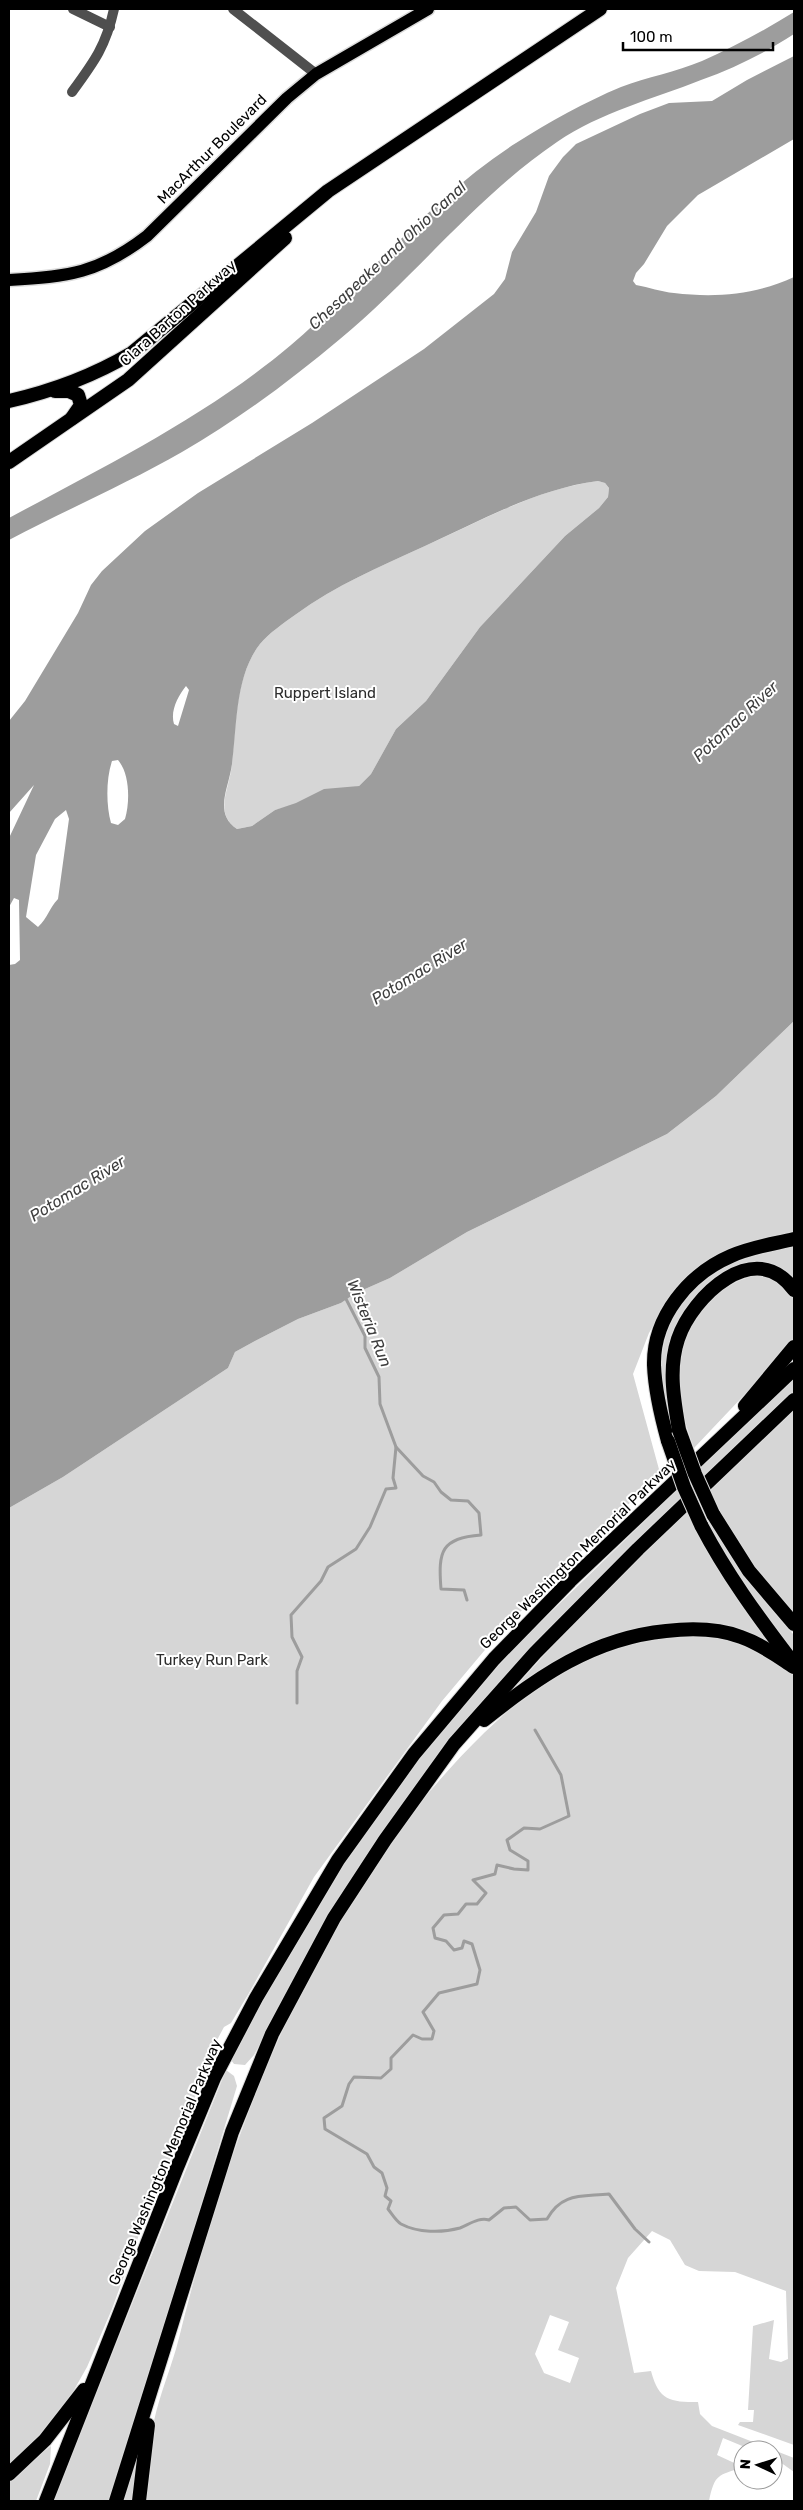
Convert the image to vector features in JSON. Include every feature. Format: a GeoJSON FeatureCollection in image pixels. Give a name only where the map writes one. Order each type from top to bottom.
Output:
{"type":"FeatureCollection","features":[{"type":"Feature","properties":{"kind":"highway","name":"Clara Barton Parkway"},"geometry":{"type":"LineString","coordinates":[[9,401],[42,392],[103,370],[132,353],[328,191],[600,9]]}},
{"type":"Feature","properties":{"kind":"highway","name":"Clara Barton Parkway"},"geometry":{"type":"LineString","coordinates":[[9,462],[67,424],[128,380],[358,172]]}},
{"type":"Feature","properties":{"kind":"highway"},"geometry":{"type":"LineString","coordinates":[[42,392],[69,391],[78,395],[81,400],[80,409],[67,424]]}},
{"type":"Feature","properties":{"kind":"highway"},"geometry":{"type":"LineString","coordinates":[[794,1239],[752,1248],[716,1263],[688,1283],[677,1298],[661,1330],[654,1364],[656,1388],[668,1441],[684,1487],[720,1559],[752,1608],[794,1666]]}},
{"type":"Feature","properties":{"kind":"highway"},"geometry":{"type":"LineString","coordinates":[[794,1290],[784,1279],[774,1273],[751,1269],[731,1275],[700,1300],[683,1326],[674,1356],[673,1394],[679,1430],[694,1474],[713,1514],[749,1571],[794,1624]]}},
{"type":"Feature","properties":{"kind":"highway"},"geometry":{"type":"LineString","coordinates":[[706,1452],[794,1347]]}},
{"type":"Feature","properties":{"kind":"highway","name":"George Washington Memorial Parkway"},"geometry":{"type":"LineString","coordinates":[[46,2501],[176,2170],[221,2063],[256,1998],[338,1860],[414,1754],[494,1659],[570,1581],[794,1369]]}},
{"type":"Feature","properties":{"kind":"highway"},"geometry":{"type":"LineString","coordinates":[[116,2501],[223,2156],[272,2034],[334,1918],[454,1744],[570,1616],[794,1400]]}},
{"type":"Feature","properties":{"kind":"highway"},"geometry":{"type":"LineString","coordinates":[[454,1744],[548,1673],[587,1651],[632,1636],[682,1629],[714,1630],[759,1644],[794,1666]]}},
{"type":"Feature","properties":{"kind":"highway"},"geometry":{"type":"LineString","coordinates":[[139,2501],[142,2463],[158,2368]]}},
{"type":"Feature","properties":{"kind":"highway"},"geometry":{"type":"LineString","coordinates":[[9,2474],[45,2440],[94,2378]]}},
{"type":"Feature","properties":{"kind":"main road","name":"MacArthur Boulevard"},"geometry":{"type":"LineString","coordinates":[[9,280],[74,274],[100,266],[124,254],[147,236],[287,98],[316,74],[428,9]]}},
{"type":"Feature","properties":{"kind":"street"},"geometry":{"type":"LineString","coordinates":[[73,9],[110,28]]}},
{"type":"Feature","properties":{"kind":"street"},"geometry":{"type":"LineString","coordinates":[[72,92],[99,56],[110,28],[114,9]]}},
{"type":"Feature","properties":{"kind":"street"},"geometry":{"type":"LineString","coordinates":[[233,9],[316,74]]}},
{"type":"Feature","properties":{"kind":"green space","name":"Ruppert Island"},"geometry":{"type":"Polygon","coordinates":[[[598,481],[605,483],[609,488],[608,497],[599,508],[565,536],[480,627],[426,701],[396,729],[371,774],[359,786],[275,810],[252,826],[237,829],[230,823],[224,808],[231,773],[241,686],[252,657],[260,644],[268,636],[310,604],[374,569],[531,498],[575,485],[598,481]]]}},
{"type":"Feature","properties":{"kind":"green space","name":"Turkey Run Park"},"geometry":{"type":"Polygon","coordinates":[[[794,1021],[794,1234],[702,1265],[690,1274],[666,1304],[649,1333],[633,1374],[660,1473],[500,1632],[442,1701],[314,1877],[249,1993],[231,2023],[224,2027],[217,2040],[175,2149],[156,2188],[112,2309],[87,2367],[70,2397],[50,2422],[35,2458],[51,2446],[50,2464],[36,2501],[9,2501],[9,1508],[63,1477],[228,1368],[235,1352],[298,1319],[341,1303],[356,1293],[390,1278],[467,1232],[667,1134],[716,1096],[794,1021]]]}},
{"type":"Feature","properties":{"kind":"green space"},"geometry":{"type":"Polygon","coordinates":[[[794,1245],[794,1283],[751,1267],[688,1312],[670,1411],[675,1441],[662,1392],[661,1367],[664,1344],[671,1322],[682,1302],[699,1283],[729,1262],[747,1255],[794,1245]]]}},
{"type":"Feature","properties":{"kind":"green space"},"geometry":{"type":"Polygon","coordinates":[[[755,1275],[775,1279],[790,1291],[794,1300],[794,1339],[782,1355],[694,1448],[684,1419],[679,1389],[678,1373],[682,1343],[689,1326],[714,1297],[732,1284],[755,1275]]]}},
{"type":"Feature","properties":{"kind":"green space"},"geometry":{"type":"Polygon","coordinates":[[[794,1376],[794,1393],[742,1442],[497,1687],[286,1996],[254,2055],[245,2065],[234,2064],[231,2060],[271,1981],[365,1829],[442,1727],[520,1642],[794,1376]]]}},
{"type":"Feature","properties":{"kind":"green space"},"geometry":{"type":"Polygon","coordinates":[[[794,1408],[794,1614],[770,1590],[736,1544],[709,1488],[794,1408]]]}},
{"type":"Feature","properties":{"kind":"green space"},"geometry":{"type":"Polygon","coordinates":[[[687,1508],[774,1648],[741,1631],[636,1632],[605,1638],[579,1649],[518,1684],[592,1602],[687,1508]]]}},
{"type":"Feature","properties":{"kind":"green space"},"geometry":{"type":"Polygon","coordinates":[[[711,1520],[749,1580],[794,1635],[794,1658],[724,1557],[707,1523],[711,1520]]]}},
{"type":"Feature","properties":{"kind":"green space"},"geometry":{"type":"Polygon","coordinates":[[[676,1634],[726,1638],[753,1647],[766,1654],[794,1676],[794,2445],[738,2425],[740,2422],[753,2422],[754,2410],[748,2410],[753,2326],[774,2320],[769,2359],[781,2362],[788,2359],[786,2291],[735,2272],[699,2271],[685,2265],[670,2240],[652,2231],[628,2258],[616,2288],[634,2373],[651,2371],[658,2388],[667,2398],[698,2402],[700,2414],[712,2426],[748,2440],[733,2440],[733,2442],[723,2438],[717,2455],[733,2462],[733,2470],[723,2474],[716,2480],[709,2501],[145,2501],[152,2431],[226,2174],[256,2093],[290,2014],[330,1937],[375,1864],[426,1796],[484,1733],[532,1690],[573,1662],[598,1651],[642,1639],[676,1634]],[[550,2315],[535,2354],[544,2373],[570,2383],[579,2358],[558,2350],[569,2322],[550,2315]]]}},
{"type":"Feature","properties":{"kind":"green space"},"geometry":{"type":"Polygon","coordinates":[[[226,2070],[234,2076],[237,2086],[122,2467],[109,2501],[53,2501],[226,2070]]]}},
{"type":"Feature","properties":{"kind":"green space"},"geometry":{"type":"Polygon","coordinates":[[[783,2454],[794,2458],[794,2472],[783,2464],[783,2454]]]}},
{"type":"Feature","properties":{"kind":"green space"},"geometry":{"type":"Polygon","coordinates":[[[138,2457],[133,2501],[121,2501],[138,2457]]]}},
{"type":"Feature","properties":{"kind":"water","name":"Chesapeake and Ohio Canal"},"geometry":{"type":"Polygon","coordinates":[[[794,12],[794,34],[761,54],[713,75],[609,114],[557,142],[500,187],[368,315],[303,369],[244,413],[203,440],[161,464],[9,540],[9,518],[154,439],[225,395],[259,371],[319,320],[455,188],[516,143],[594,99],[631,83],[702,61],[749,38],[794,12]]]}},
{"type":"Feature","properties":{"kind":"water","name":"Potomac River"},"geometry":{"type":"Polygon","coordinates":[[[794,56],[794,139],[698,195],[667,226],[644,264],[636,273],[633,281],[636,285],[669,292],[720,295],[765,288],[794,277],[794,1021],[716,1096],[667,1134],[467,1232],[390,1278],[356,1293],[341,1303],[298,1319],[235,1352],[228,1368],[63,1477],[9,1508],[9,965],[15,964],[20,960],[19,900],[14,898],[9,907],[9,838],[34,785],[9,813],[9,721],[25,701],[78,613],[91,585],[102,571],[145,531],[198,493],[312,423],[424,349],[494,294],[505,279],[512,252],[536,212],[549,176],[563,157],[576,144],[640,114],[669,103],[712,101],[747,80],[794,56]],[[598,481],[575,485],[531,498],[509,507],[358,577],[310,604],[264,640],[252,657],[246,671],[238,702],[232,764],[224,799],[224,808],[230,823],[237,829],[252,826],[275,810],[296,803],[324,789],[359,786],[371,774],[396,729],[426,701],[480,627],[565,536],[599,508],[608,497],[609,488],[605,483],[598,481]],[[186,686],[178,699],[173,719],[174,724],[178,726],[189,690],[186,686]],[[118,760],[112,761],[107,792],[108,808],[111,823],[118,825],[125,819],[128,805],[128,788],[122,766],[118,760]],[[66,810],[55,819],[36,855],[26,917],[38,927],[58,899],[69,819],[66,810]]]}},
{"type":"Feature","properties":{"kind":"waterway","name":"Wisteria Run"},"geometry":{"type":"LineString","coordinates":[[345,1297],[365,1336],[365,1348],[379,1377],[380,1404],[396,1447],[423,1476],[434,1482],[441,1492],[451,1500],[468,1501],[479,1513],[481,1535],[457,1539],[450,1543],[445,1549],[440,1565],[441,1589],[464,1590],[467,1600]]}},
{"type":"Feature","properties":{"kind":"waterway"},"geometry":{"type":"LineString","coordinates":[[297,1703],[297,1671],[302,1657],[292,1637],[291,1615],[321,1581],[328,1567],[356,1549],[370,1527],[386,1489],[396,1488],[393,1478],[396,1447]]}},
{"type":"Feature","properties":{"kind":"waterway","name":"Wisteria Run"},"geometry":{"type":"LineString","coordinates":[[535,1730],[561,1775],[569,1816],[540,1829],[524,1828],[507,1840],[510,1850],[528,1861],[528,1870],[497,1865],[495,1874],[473,1880],[486,1893],[477,1904],[466,1904],[458,1914],[444,1915],[433,1928],[435,1938],[446,1941],[454,1950],[462,1948],[464,1941],[472,1944],[480,1970],[477,1984],[439,1993],[423,2012],[434,2031],[432,2039],[422,2039],[413,2035],[391,2058],[391,2069],[381,2078],[354,2077],[349,2084],[342,2106],[324,2118],[325,2129],[367,2154],[374,2167],[382,2173],[387,2188],[385,2196],[391,2201],[388,2209],[399,2223],[408,2227],[430,2231],[453,2230],[478,2220],[489,2220],[504,2208],[516,2207],[530,2220],[547,2219],[553,2210],[566,2200],[581,2196],[609,2194],[635,2229],[649,2242]]}}]}
